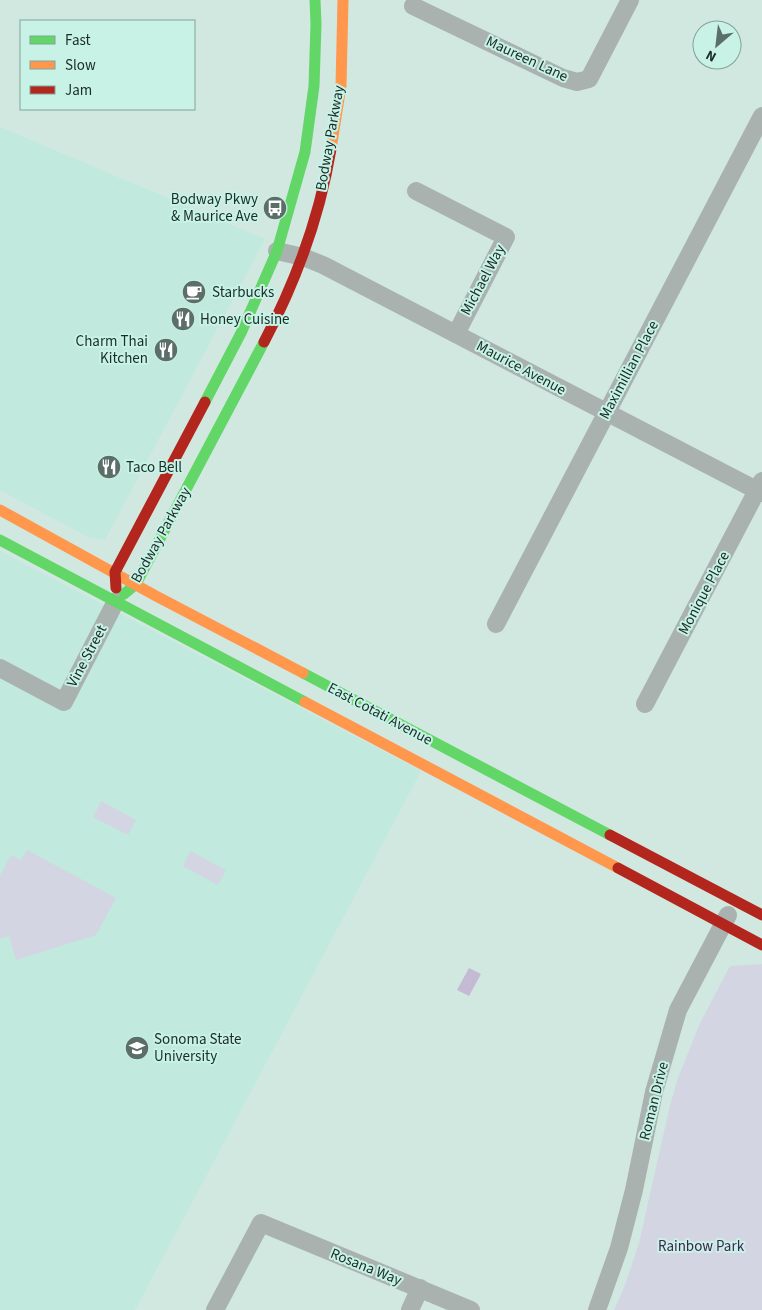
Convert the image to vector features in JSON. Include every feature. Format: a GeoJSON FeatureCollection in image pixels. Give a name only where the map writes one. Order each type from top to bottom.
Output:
{"type":"FeatureCollection","features":[{"type":"Feature","properties":{"kind":"main road","name":"Bodway Parkway"},"geometry":{"type":"LineString","coordinates":[[116,600],[115,572],[241,333],[277,251],[305,152],[314,86],[315,0]]}},
{"type":"Feature","properties":{"kind":"main road","name":"Bodway Parkway"},"geometry":{"type":"LineString","coordinates":[[116,600],[136,584],[282,308],[303,257],[328,168],[341,86],[343,0]]}},
{"type":"Feature","properties":{"kind":"main road","name":"East Cotati Avenue"},"geometry":{"type":"LineString","coordinates":[[0,510],[136,584],[762,915]]}},
{"type":"Feature","properties":{"kind":"main road","name":"East Cotati Avenue"},"geometry":{"type":"LineString","coordinates":[[0,540],[762,945]]}},
{"type":"Feature","properties":{"kind":"street","name":"Maureen Lane"},"geometry":{"type":"LineString","coordinates":[[413,6],[563,78],[577,82],[589,79],[630,0]]}},
{"type":"Feature","properties":{"kind":"street","name":"Maximillian Place"},"geometry":{"type":"LineString","coordinates":[[496,624],[762,116]]}},
{"type":"Feature","properties":{"kind":"street","name":"Michael Way"},"geometry":{"type":"LineString","coordinates":[[416,191],[506,236],[456,334]]}},
{"type":"Feature","properties":{"kind":"street","name":"Maurice Avenue"},"geometry":{"type":"LineString","coordinates":[[277,251],[303,257],[324,265],[607,413],[760,488]]}},
{"type":"Feature","properties":{"kind":"street","name":"Monique Place"},"geometry":{"type":"LineString","coordinates":[[646,704],[760,488]]}},
{"type":"Feature","properties":{"kind":"street","name":"Vine Street"},"geometry":{"type":"LineString","coordinates":[[0,668],[64,702],[116,600]]}},
{"type":"Feature","properties":{"kind":"street","name":"Roman Drive"},"geometry":{"type":"LineString","coordinates":[[597,1310],[619,1248],[634,1190],[654,1092],[678,1010],[735,901]]}},
{"type":"Feature","properties":{"kind":"street","name":"Rosana Way"},"geometry":{"type":"LineString","coordinates":[[215,1310],[261,1223],[471,1310]]}},
{"type":"Feature","properties":{"kind":"street"},"geometry":{"type":"LineString","coordinates":[[410,1310],[420,1288]]}},
{"type":"Feature","properties":{"kind":"shaded area"},"geometry":{"type":"Polygon","coordinates":[[[0,127],[265,239],[105,540],[88,537],[0,490],[0,127]]]}},
{"type":"Feature","properties":{"kind":"shaded area","name":"Sonoma State University"},"geometry":{"type":"Polygon","coordinates":[[[0,551],[421,771],[135,1310],[0,1310],[0,551]]]}},
{"type":"Feature","properties":{"kind":"shaded area"},"geometry":{"type":"Polygon","coordinates":[[[469,968],[481,974],[469,996],[457,990],[469,968]]]}},
{"type":"Feature","properties":{"kind":"green space"},"geometry":{"type":"Polygon","coordinates":[[[101,801],[136,820],[128,835],[93,817],[101,801]]]}},
{"type":"Feature","properties":{"kind":"green space"},"geometry":{"type":"Polygon","coordinates":[[[27,850],[116,898],[96,935],[16,960],[9,936],[0,939],[0,876],[11,855],[21,860],[27,850]]]}},
{"type":"Feature","properties":{"kind":"green space"},"geometry":{"type":"Polygon","coordinates":[[[190,851],[226,870],[218,885],[183,866],[190,851]]]}},
{"type":"Feature","properties":{"kind":"green space","name":"Rainbow Park"},"geometry":{"type":"Polygon","coordinates":[[[762,964],[762,1310],[614,1310],[625,1285],[639,1243],[677,1081],[699,1025],[730,966],[762,964]]]}},
{"type":"Feature","properties":{"kind":"traffic: fast"},"geometry":{"type":"LineString","coordinates":[[205,402],[241,333],[277,251],[305,152],[314,86],[315,0]]}},
{"type":"Feature","properties":{"kind":"traffic: fast"},"geometry":{"type":"LineString","coordinates":[[124,594],[136,584],[264,342]]}},
{"type":"Feature","properties":{"kind":"traffic: fast"},"geometry":{"type":"LineString","coordinates":[[0,540],[305,702]]}},
{"type":"Feature","properties":{"kind":"traffic: fast"},"geometry":{"type":"LineString","coordinates":[[303,673],[610,835]]}},
{"type":"Feature","properties":{"kind":"traffic: slow"},"geometry":{"type":"LineString","coordinates":[[331,149],[341,86],[343,0]]}},
{"type":"Feature","properties":{"kind":"traffic: slow"},"geometry":{"type":"LineString","coordinates":[[0,510],[156,596],[303,673]]}},
{"type":"Feature","properties":{"kind":"traffic: slow"},"geometry":{"type":"LineString","coordinates":[[305,702],[618,868]]}},
{"type":"Feature","properties":{"kind":"traffic: jam"},"geometry":{"type":"LineString","coordinates":[[264,342],[286,296],[305,248],[320,199],[331,149]]}},
{"type":"Feature","properties":{"kind":"traffic: jam"},"geometry":{"type":"LineString","coordinates":[[116,588],[115,572],[205,402]]}},
{"type":"Feature","properties":{"kind":"traffic: jam"},"geometry":{"type":"LineString","coordinates":[[610,835],[762,915]]}},
{"type":"Feature","properties":{"kind":"traffic: jam"},"geometry":{"type":"LineString","coordinates":[[618,868],[762,945]]}},
{"type":"Feature","properties":{"kind":"place","name":"Bodway Pkwy & Maurice Ave"},"geometry":{"type":"Point","coordinates":[275,208]}},
{"type":"Feature","properties":{"kind":"place","name":"Starbucks"},"geometry":{"type":"Point","coordinates":[194,292]}},
{"type":"Feature","properties":{"kind":"place","name":"Honey Cuisine"},"geometry":{"type":"Point","coordinates":[183,319]}},
{"type":"Feature","properties":{"kind":"place","name":"Charm Thai Kitchen"},"geometry":{"type":"Point","coordinates":[166,350]}},
{"type":"Feature","properties":{"kind":"place","name":"Taco Bell"},"geometry":{"type":"Point","coordinates":[109,467]}},
{"type":"Feature","properties":{"kind":"place","name":"Sonoma State University"},"geometry":{"type":"Point","coordinates":[137,1048]}}]}
